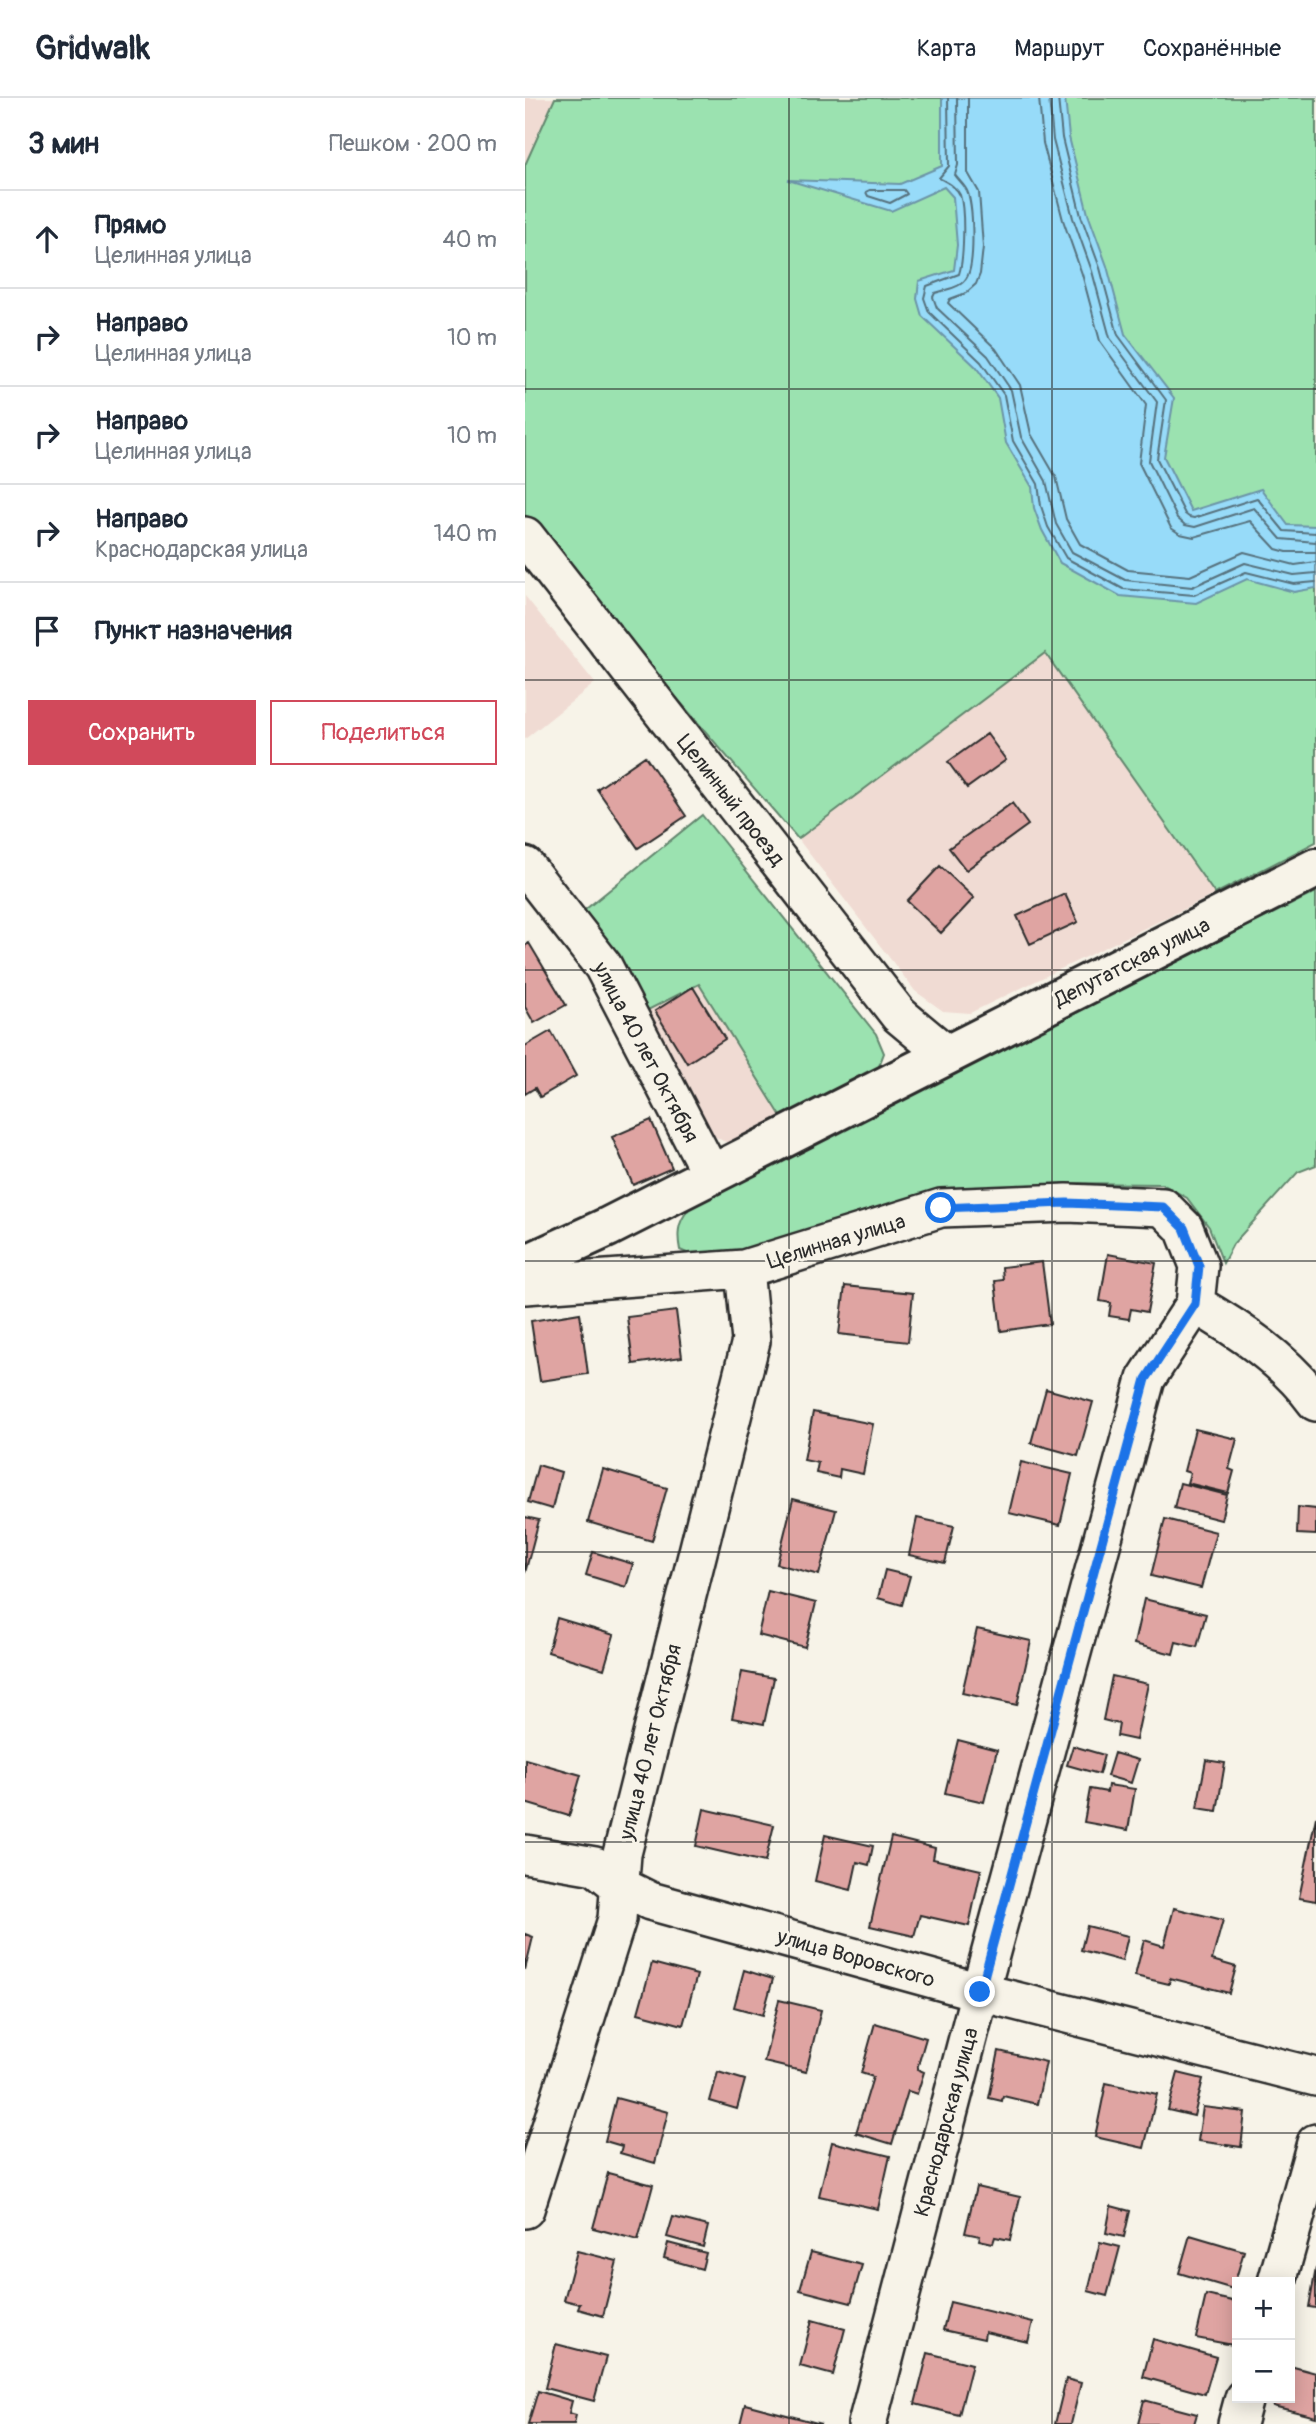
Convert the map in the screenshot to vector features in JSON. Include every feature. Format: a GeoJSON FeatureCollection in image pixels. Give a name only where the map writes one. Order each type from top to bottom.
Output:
{"type":"FeatureCollection","features":[{"type":"Feature","properties":{"kind":"street","name":"Целинный проезд"},"geometry":{"type":"LineString","coordinates":[[525,536],[899,1015],[947,1055]]}},
{"type":"Feature","properties":{"kind":"street","name":"улица 40 лет Октября"},"geometry":{"type":"LineString","coordinates":[[525,866],[603,966],[711,1174]]}},
{"type":"Feature","properties":{"kind":"street","name":"Депутатская улица"},"geometry":{"type":"LineString","coordinates":[[525,1265],[608,1227],[1316,868]]}},
{"type":"Feature","properties":{"kind":"street","name":"Целинная улица"},"geometry":{"type":"LineString","coordinates":[[525,1285],[744,1269],[941,1208],[1067,1203],[1163,1207],[1184,1228],[1199,1266],[1195,1304]]}},
{"type":"Feature","properties":{"kind":"street","name":"улица 40 лет Октября"},"geometry":{"type":"LineString","coordinates":[[525,2208],[617,1919],[622,1854],[751,1341],[744,1269]]}},
{"type":"Feature","properties":{"kind":"street"},"geometry":{"type":"LineString","coordinates":[[1195,1304],[1240,1330],[1303,1385],[1316,1402]]}},
{"type":"Feature","properties":{"kind":"street","name":"Краснодарская улица"},"geometry":{"type":"LineString","coordinates":[[867,2424],[980,1992],[1146,1379],[1195,1304]]}},
{"type":"Feature","properties":{"kind":"street","name":"улица Воровского"},"geometry":{"type":"LineString","coordinates":[[525,1854],[595,1866],[620,1886],[650,1901],[980,1992],[1316,2077]]}},
{"type":"Feature","properties":{"kind":"street"},"geometry":{"type":"LineString","coordinates":[[1278,2277],[1316,2143]]}},
{"type":"Feature","properties":{"kind":"street"},"geometry":{"type":"LineString","coordinates":[[1237,2424],[1243,2403]]}},
{"type":"Feature","properties":{"kind":"shaded area"},"geometry":{"type":"Polygon","coordinates":[[[525,98],[555,98],[525,165],[525,98]]]}},
{"type":"Feature","properties":{"kind":"shaded area"},"geometry":{"type":"Polygon","coordinates":[[[525,596],[595,683],[525,739],[525,596]]]}},
{"type":"Feature","properties":{"kind":"shaded area"},"geometry":{"type":"Polygon","coordinates":[[[1045,653],[1215,894],[970,1013],[943,1011],[915,991],[798,839],[1045,653]]]}},
{"type":"Feature","properties":{"kind":"shaded area"},"geometry":{"type":"Polygon","coordinates":[[[699,984],[784,1121],[733,1144],[709,1133],[642,1013],[699,984]]]}},
{"type":"Feature","properties":{"kind":"green space"},"geometry":{"type":"Polygon","coordinates":[[[555,98],[1316,98],[1316,842],[1215,894],[1045,653],[798,839],[644,660],[525,515],[525,165],[555,98]]]}},
{"type":"Feature","properties":{"kind":"green space"},"geometry":{"type":"Polygon","coordinates":[[[702,815],[876,1034],[884,1053],[877,1071],[784,1121],[699,984],[642,1013],[581,913],[702,815]]]}},
{"type":"Feature","properties":{"kind":"green space"},"geometry":{"type":"Polygon","coordinates":[[[1316,892],[1316,1165],[1298,1172],[1233,1244],[1223,1263],[1209,1227],[1187,1198],[1162,1184],[1069,1183],[938,1192],[715,1258],[696,1257],[680,1250],[680,1225],[694,1204],[1316,892]]]}},
{"type":"Feature","properties":{"kind":"water"},"geometry":{"type":"Polygon","coordinates":[[[942,98],[1065,98],[1069,137],[1088,214],[1107,266],[1125,334],[1174,398],[1164,457],[1191,511],[1261,489],[1288,525],[1316,526],[1316,588],[1294,592],[1247,579],[1196,603],[1120,596],[1060,563],[1042,530],[1034,508],[1032,487],[1006,443],[998,398],[976,367],[922,316],[917,299],[919,281],[954,270],[957,245],[953,197],[944,187],[891,211],[788,180],[900,184],[942,166],[942,98]]]}},
{"type":"Feature","properties":{"kind":"building"},"geometry":{"type":"Polygon","coordinates":[[[987,734],[1006,760],[967,788],[948,762],[987,734]]]}},
{"type":"Feature","properties":{"kind":"building"},"geometry":{"type":"Polygon","coordinates":[[[645,756],[686,816],[638,848],[597,789],[645,756]]]}},
{"type":"Feature","properties":{"kind":"building"},"geometry":{"type":"Polygon","coordinates":[[[1012,803],[1028,825],[966,870],[949,848],[1012,803]]]}},
{"type":"Feature","properties":{"kind":"building"},"geometry":{"type":"Polygon","coordinates":[[[940,866],[974,898],[941,933],[907,901],[940,866]]]}},
{"type":"Feature","properties":{"kind":"building"},"geometry":{"type":"Polygon","coordinates":[[[1065,894],[1078,922],[1030,944],[1017,916],[1065,894]]]}},
{"type":"Feature","properties":{"kind":"building"},"geometry":{"type":"Polygon","coordinates":[[[529,943],[566,1005],[534,1023],[525,1007],[525,946],[529,943]]]}},
{"type":"Feature","properties":{"kind":"building"},"geometry":{"type":"Polygon","coordinates":[[[693,987],[725,1039],[687,1063],[655,1011],[693,987]]]}},
{"type":"Feature","properties":{"kind":"building"},"geometry":{"type":"Polygon","coordinates":[[[551,1031],[576,1076],[540,1097],[535,1088],[525,1094],[525,1046],[551,1031]]]}},
{"type":"Feature","properties":{"kind":"building"},"geometry":{"type":"Polygon","coordinates":[[[651,1120],[672,1168],[633,1185],[612,1137],[651,1120]]]}},
{"type":"Feature","properties":{"kind":"building"},"geometry":{"type":"Polygon","coordinates":[[[1108,1254],[1156,1263],[1147,1312],[1131,1309],[1129,1319],[1109,1316],[1111,1303],[1100,1301],[1108,1254]]]}},
{"type":"Feature","properties":{"kind":"building"},"geometry":{"type":"Polygon","coordinates":[[[1042,1262],[1050,1324],[1001,1331],[995,1281],[1003,1280],[1002,1267],[1042,1262]]]}},
{"type":"Feature","properties":{"kind":"building"},"geometry":{"type":"Polygon","coordinates":[[[845,1286],[913,1293],[908,1342],[839,1334],[845,1286]]]}},
{"type":"Feature","properties":{"kind":"building"},"geometry":{"type":"Polygon","coordinates":[[[676,1311],[682,1357],[633,1364],[627,1317],[676,1311]]]}},
{"type":"Feature","properties":{"kind":"building"},"geometry":{"type":"Polygon","coordinates":[[[580,1313],[588,1374],[540,1381],[531,1321],[580,1313]]]}},
{"type":"Feature","properties":{"kind":"building"},"geometry":{"type":"Polygon","coordinates":[[[1046,1389],[1093,1402],[1078,1456],[1031,1443],[1046,1389]]]}},
{"type":"Feature","properties":{"kind":"building"},"geometry":{"type":"Polygon","coordinates":[[[813,1412],[873,1424],[863,1474],[840,1469],[839,1478],[816,1473],[818,1463],[804,1460],[813,1412]]]}},
{"type":"Feature","properties":{"kind":"building"},"geometry":{"type":"Polygon","coordinates":[[[1195,1429],[1237,1439],[1229,1469],[1234,1471],[1228,1493],[1187,1483],[1190,1473],[1184,1471],[1195,1429]]]}},
{"type":"Feature","properties":{"kind":"building"},"geometry":{"type":"Polygon","coordinates":[[[1021,1462],[1072,1474],[1060,1525],[1009,1513],[1021,1462]]]}},
{"type":"Feature","properties":{"kind":"building"},"geometry":{"type":"Polygon","coordinates":[[[538,1465],[561,1472],[552,1509],[528,1502],[538,1465]]]}},
{"type":"Feature","properties":{"kind":"building"},"geometry":{"type":"Polygon","coordinates":[[[603,1469],[667,1488],[652,1541],[588,1522],[603,1469]]]}},
{"type":"Feature","properties":{"kind":"building"},"geometry":{"type":"Polygon","coordinates":[[[1180,1483],[1227,1495],[1221,1520],[1174,1508],[1180,1483]]]}},
{"type":"Feature","properties":{"kind":"building"},"geometry":{"type":"Polygon","coordinates":[[[793,1499],[836,1510],[819,1575],[777,1564],[793,1499]]]}},
{"type":"Feature","properties":{"kind":"building"},"geometry":{"type":"Polygon","coordinates":[[[1298,1507],[1316,1509],[1316,1535],[1297,1534],[1298,1507]]]}},
{"type":"Feature","properties":{"kind":"building"},"geometry":{"type":"Polygon","coordinates":[[[525,1517],[539,1520],[525,1573],[525,1517]]]}},
{"type":"Feature","properties":{"kind":"building"},"geometry":{"type":"Polygon","coordinates":[[[917,1518],[954,1526],[945,1563],[909,1555],[917,1518]]]}},
{"type":"Feature","properties":{"kind":"building"},"geometry":{"type":"Polygon","coordinates":[[[1165,1519],[1216,1532],[1201,1588],[1151,1576],[1165,1519]]]}},
{"type":"Feature","properties":{"kind":"building"},"geometry":{"type":"Polygon","coordinates":[[[593,1552],[633,1564],[626,1587],[586,1575],[593,1552]]]}},
{"type":"Feature","properties":{"kind":"building"},"geometry":{"type":"Polygon","coordinates":[[[885,1570],[910,1576],[902,1605],[878,1598],[885,1570]]]}},
{"type":"Feature","properties":{"kind":"building"},"geometry":{"type":"Polygon","coordinates":[[[768,1591],[816,1603],[805,1647],[758,1635],[768,1591]]]}},
{"type":"Feature","properties":{"kind":"building"},"geometry":{"type":"Polygon","coordinates":[[[1144,1599],[1206,1614],[1197,1647],[1176,1642],[1173,1654],[1134,1644],[1144,1599]]]}},
{"type":"Feature","properties":{"kind":"building"},"geometry":{"type":"Polygon","coordinates":[[[557,1618],[614,1635],[604,1669],[548,1652],[557,1618]]]}},
{"type":"Feature","properties":{"kind":"building"},"geometry":{"type":"Polygon","coordinates":[[[977,1629],[1031,1641],[1017,1705],[962,1693],[977,1629]]]}},
{"type":"Feature","properties":{"kind":"building"},"geometry":{"type":"Polygon","coordinates":[[[742,1672],[774,1678],[764,1724],[732,1718],[742,1672]]]}},
{"type":"Feature","properties":{"kind":"building"},"geometry":{"type":"Polygon","coordinates":[[[1112,1676],[1148,1684],[1136,1740],[1117,1736],[1119,1724],[1103,1720],[1112,1676]]]}},
{"type":"Feature","properties":{"kind":"building"},"geometry":{"type":"Polygon","coordinates":[[[958,1740],[997,1750],[984,1802],[945,1793],[958,1740]]]}},
{"type":"Feature","properties":{"kind":"building"},"geometry":{"type":"Polygon","coordinates":[[[1073,1746],[1104,1755],[1099,1774],[1067,1765],[1073,1746]]]}},
{"type":"Feature","properties":{"kind":"building"},"geometry":{"type":"Polygon","coordinates":[[[1114,1753],[1138,1760],[1131,1783],[1107,1776],[1114,1753]]]}},
{"type":"Feature","properties":{"kind":"building"},"geometry":{"type":"Polygon","coordinates":[[[525,1759],[581,1775],[569,1816],[525,1803],[525,1759]]]}},
{"type":"Feature","properties":{"kind":"building"},"geometry":{"type":"Polygon","coordinates":[[[1206,1760],[1225,1763],[1217,1811],[1197,1808],[1206,1760]]]}},
{"type":"Feature","properties":{"kind":"building"},"geometry":{"type":"Polygon","coordinates":[[[1108,1785],[1135,1789],[1128,1830],[1084,1822],[1090,1789],[1107,1792],[1108,1785]]]}},
{"type":"Feature","properties":{"kind":"building"},"geometry":{"type":"Polygon","coordinates":[[[704,1809],[774,1825],[765,1862],[696,1846],[704,1809]]]}},
{"type":"Feature","properties":{"kind":"building"},"geometry":{"type":"Polygon","coordinates":[[[1316,1817],[1316,1901],[1299,1898],[1316,1817]]]}},
{"type":"Feature","properties":{"kind":"building"},"geometry":{"type":"Polygon","coordinates":[[[825,1835],[873,1846],[869,1865],[857,1862],[851,1890],[815,1881],[825,1835]]]}},
{"type":"Feature","properties":{"kind":"building"},"geometry":{"type":"Polygon","coordinates":[[[891,1837],[935,1848],[933,1859],[981,1870],[969,1926],[920,1915],[914,1936],[870,1926],[891,1837]]]}},
{"type":"Feature","properties":{"kind":"building"},"geometry":{"type":"Polygon","coordinates":[[[1174,1908],[1223,1920],[1212,1960],[1236,1967],[1229,1993],[1170,1978],[1169,1984],[1135,1976],[1144,1940],[1164,1946],[1174,1908]]]}},
{"type":"Feature","properties":{"kind":"building"},"geometry":{"type":"Polygon","coordinates":[[[1087,1926],[1128,1936],[1122,1961],[1081,1950],[1087,1926]]]}},
{"type":"Feature","properties":{"kind":"building"},"geometry":{"type":"Polygon","coordinates":[[[525,1934],[533,1937],[525,1970],[525,1934]]]}},
{"type":"Feature","properties":{"kind":"building"},"geometry":{"type":"Polygon","coordinates":[[[652,1963],[697,1975],[683,2025],[638,2013],[652,1963]]]}},
{"type":"Feature","properties":{"kind":"building"},"geometry":{"type":"Polygon","coordinates":[[[744,1970],[773,1979],[763,2015],[734,2007],[744,1970]]]}},
{"type":"Feature","properties":{"kind":"building"},"geometry":{"type":"Polygon","coordinates":[[[779,2000],[821,2010],[806,2072],[764,2062],[779,2000]]]}},
{"type":"Feature","properties":{"kind":"building"},"geometry":{"type":"Polygon","coordinates":[[[875,2023],[926,2038],[917,2069],[924,2072],[917,2094],[908,2091],[892,2144],[856,2133],[873,2077],[861,2073],[875,2023]]]}},
{"type":"Feature","properties":{"kind":"building"},"geometry":{"type":"Polygon","coordinates":[[[999,2051],[1046,2062],[1037,2104],[1003,2096],[1002,2101],[989,2098],[999,2051]]]}},
{"type":"Feature","properties":{"kind":"building"},"geometry":{"type":"Polygon","coordinates":[[[718,2072],[745,2080],[737,2109],[710,2101],[718,2072]]]}},
{"type":"Feature","properties":{"kind":"building"},"geometry":{"type":"Polygon","coordinates":[[[1178,2073],[1203,2079],[1194,2116],[1168,2110],[1178,2073]]]}},
{"type":"Feature","properties":{"kind":"building"},"geometry":{"type":"Polygon","coordinates":[[[1106,2083],[1157,2094],[1144,2148],[1095,2137],[1106,2083]]]}},
{"type":"Feature","properties":{"kind":"building"},"geometry":{"type":"Polygon","coordinates":[[[616,2098],[668,2112],[655,2163],[620,2153],[622,2146],[605,2141],[616,2098]]]}},
{"type":"Feature","properties":{"kind":"building"},"geometry":{"type":"Polygon","coordinates":[[[1203,2107],[1245,2112],[1241,2147],[1198,2141],[1203,2107]]]}},
{"type":"Feature","properties":{"kind":"building"},"geometry":{"type":"Polygon","coordinates":[[[832,2142],[890,2156],[878,2209],[819,2196],[832,2142]]]}},
{"type":"Feature","properties":{"kind":"building"},"geometry":{"type":"Polygon","coordinates":[[[608,2173],[653,2185],[638,2240],[593,2228],[608,2173]]]}},
{"type":"Feature","properties":{"kind":"building"},"geometry":{"type":"Polygon","coordinates":[[[976,2187],[1020,2197],[1010,2240],[995,2237],[993,2243],[979,2240],[980,2236],[965,2233],[976,2187]]]}},
{"type":"Feature","properties":{"kind":"building"},"geometry":{"type":"Polygon","coordinates":[[[1111,2206],[1130,2211],[1124,2237],[1106,2233],[1111,2206]]]}},
{"type":"Feature","properties":{"kind":"building"},"geometry":{"type":"Polygon","coordinates":[[[673,2217],[708,2226],[703,2247],[667,2237],[673,2217]]]}},
{"type":"Feature","properties":{"kind":"building"},"geometry":{"type":"Polygon","coordinates":[[[1190,2235],[1244,2251],[1236,2277],[1232,2277],[1232,2289],[1179,2273],[1190,2235]]]}},
{"type":"Feature","properties":{"kind":"building"},"geometry":{"type":"Polygon","coordinates":[[[1100,2242],[1120,2247],[1107,2296],[1088,2291],[1100,2242]]]}},
{"type":"Feature","properties":{"kind":"building"},"geometry":{"type":"Polygon","coordinates":[[[668,2243],[706,2253],[702,2269],[664,2258],[668,2243]]]}},
{"type":"Feature","properties":{"kind":"building"},"geometry":{"type":"Polygon","coordinates":[[[577,2251],[617,2261],[603,2316],[578,2309],[580,2304],[564,2300],[577,2251]]]}},
{"type":"Feature","properties":{"kind":"building"},"geometry":{"type":"Polygon","coordinates":[[[811,2252],[862,2265],[851,2303],[800,2290],[811,2252]]]}},
{"type":"Feature","properties":{"kind":"building"},"geometry":{"type":"Polygon","coordinates":[[[1316,2268],[1316,2308],[1309,2307],[1316,2268]]]}},
{"type":"Feature","properties":{"kind":"building"},"geometry":{"type":"Polygon","coordinates":[[[1206,2295],[1232,2301],[1232,2345],[1196,2338],[1206,2295]]]}},
{"type":"Feature","properties":{"kind":"building"},"geometry":{"type":"Polygon","coordinates":[[[950,2302],[1033,2322],[1028,2342],[985,2332],[984,2339],[943,2330],[950,2302]]]}},
{"type":"Feature","properties":{"kind":"building"},"geometry":{"type":"Polygon","coordinates":[[[812,2320],[845,2329],[833,2375],[800,2366],[812,2320]]]}},
{"type":"Feature","properties":{"kind":"building"},"geometry":{"type":"Polygon","coordinates":[[[1153,2339],[1216,2357],[1205,2394],[1143,2377],[1153,2339]]]}},
{"type":"Feature","properties":{"kind":"building"},"geometry":{"type":"Polygon","coordinates":[[[556,2344],[606,2357],[594,2401],[545,2388],[556,2344]]]}},
{"type":"Feature","properties":{"kind":"building"},"geometry":{"type":"Polygon","coordinates":[[[928,2353],[972,2364],[959,2415],[915,2404],[928,2353]]]}},
{"type":"Feature","properties":{"kind":"building"},"geometry":{"type":"Polygon","coordinates":[[[1295,2367],[1316,2373],[1316,2417],[1273,2406],[1274,2403],[1295,2403],[1295,2367]]]}},
{"type":"Feature","properties":{"kind":"building"},"geometry":{"type":"Polygon","coordinates":[[[1066,2379],[1081,2383],[1071,2424],[1055,2424],[1066,2379]]]}},
{"type":"Feature","properties":{"kind":"building"},"geometry":{"type":"Polygon","coordinates":[[[538,2391],[572,2401],[569,2413],[576,2415],[574,2424],[528,2424],[538,2391]]]}},
{"type":"Feature","properties":{"kind":"building"},"geometry":{"type":"Polygon","coordinates":[[[1144,2400],[1197,2414],[1194,2424],[1138,2424],[1144,2400]]]}},
{"type":"Feature","properties":{"kind":"building"},"geometry":{"type":"Polygon","coordinates":[[[745,2404],[821,2424],[740,2424],[745,2404]]]}},
{"type":"Feature","properties":{"kind":"route"},"geometry":{"type":"LineString","coordinates":[[941,1208],[1067,1203],[1163,1207],[1184,1228],[1199,1266],[1195,1304],[1146,1379],[980,1992]]}}]}
